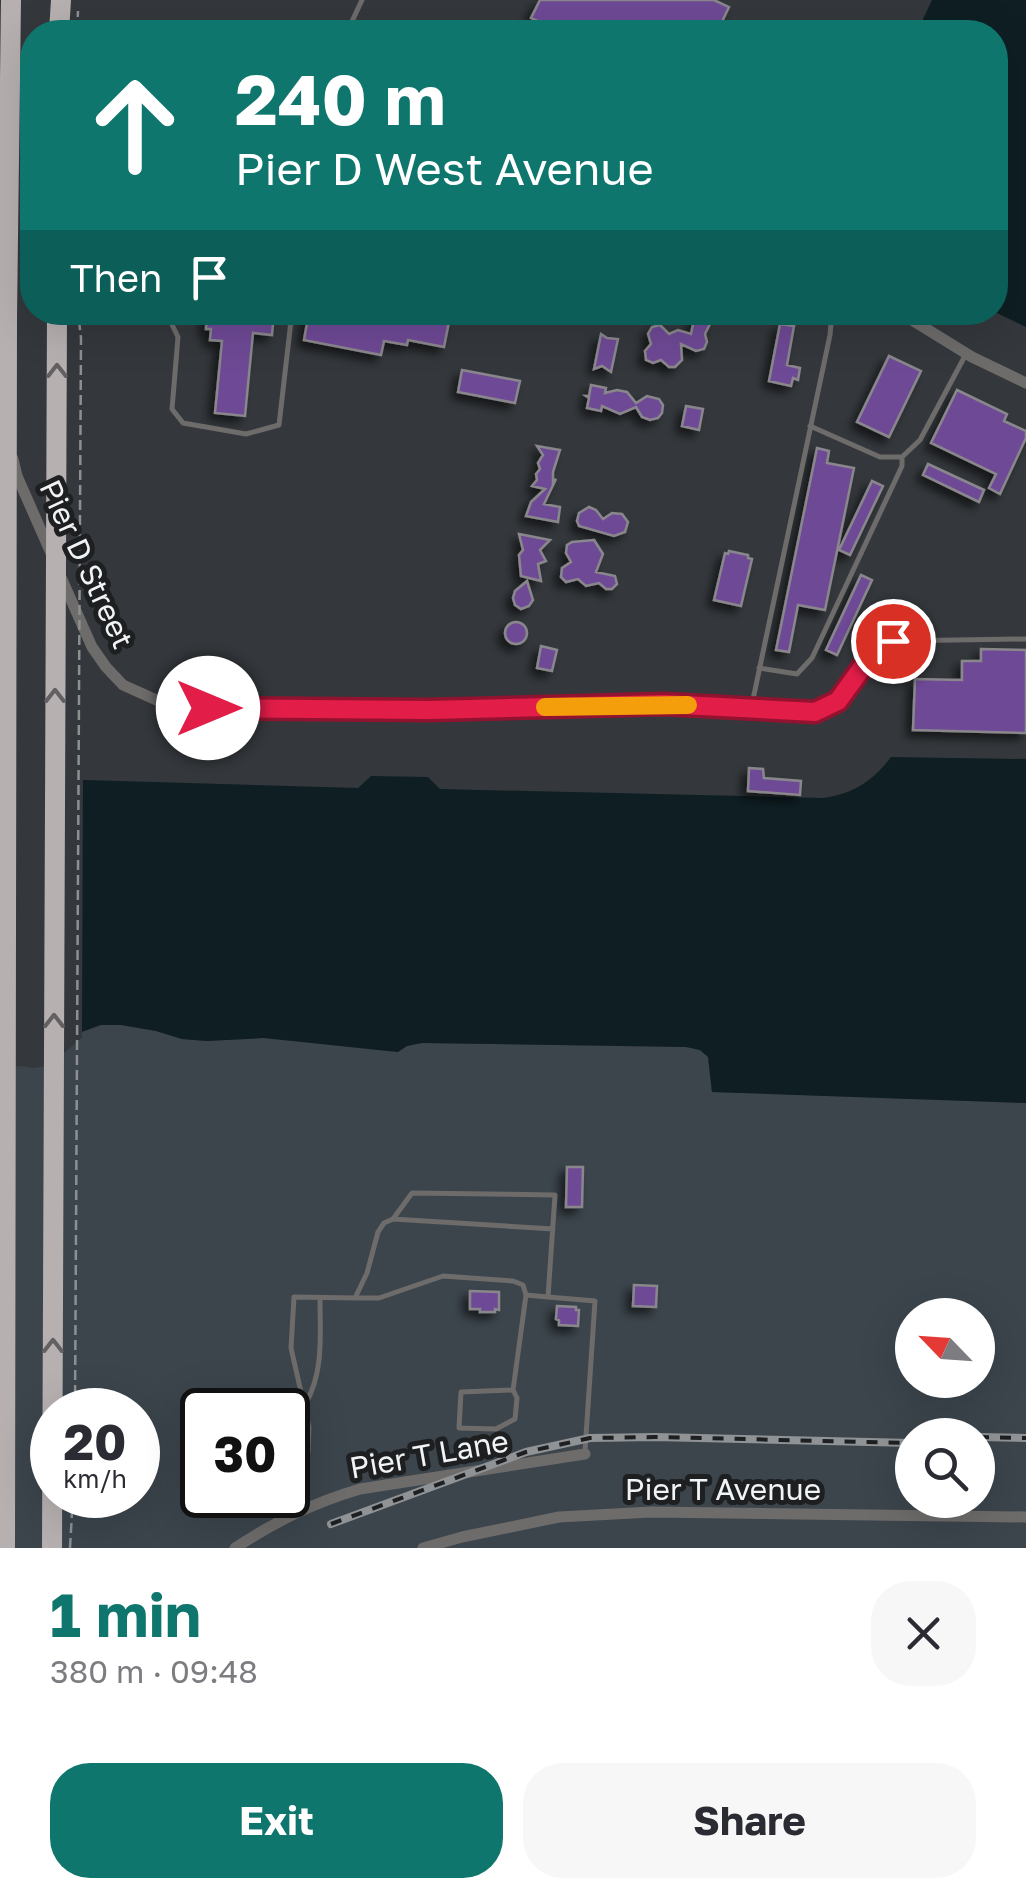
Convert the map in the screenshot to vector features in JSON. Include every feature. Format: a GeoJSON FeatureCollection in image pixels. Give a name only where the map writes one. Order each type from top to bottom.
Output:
{"type":"FeatureCollection","features":[{"type":"Feature","properties":{"kind":"highway"},"geometry":{"type":"LineString","coordinates":[[4,1548],[10,0]]}},
{"type":"Feature","properties":{"kind":"highway"},"geometry":{"type":"LineString","coordinates":[[52,1548],[57,325]]}},
{"type":"Feature","properties":{"kind":"street"},"geometry":{"type":"LineString","coordinates":[[919,325],[966,354],[1026,383]]}},
{"type":"Feature","properties":{"kind":"street","name":"Pier D Street"},"geometry":{"type":"LineString","coordinates":[[0,396],[17,476],[92,648],[124,685],[142,695],[162,703],[208,708],[429,710],[664,704]]}},
{"type":"Feature","properties":{"kind":"street","name":"Pier T Lane"},"geometry":{"type":"LineString","coordinates":[[310,1506],[360,1490],[585,1454]]}},
{"type":"Feature","properties":{"kind":"street","name":"Pier T Avenue"},"geometry":{"type":"LineString","coordinates":[[423,1548],[559,1517],[652,1512],[1026,1517]]}},
{"type":"Feature","properties":{"kind":"street","name":"Pier T Lane"},"geometry":{"type":"LineString","coordinates":[[235,1548],[283,1518]]}},
{"type":"Feature","properties":{"kind":"lane"},"geometry":{"type":"LineString","coordinates":[[172,325],[178,337],[172,409],[184,423],[246,434],[279,426],[291,325]]}},
{"type":"Feature","properties":{"kind":"lane"},"geometry":{"type":"LineString","coordinates":[[751,708],[831,325]]}},
{"type":"Feature","properties":{"kind":"lane"},"geometry":{"type":"LineString","coordinates":[[810,426],[880,457],[902,457],[920,440],[966,354]]}},
{"type":"Feature","properties":{"kind":"lane"},"geometry":{"type":"LineString","coordinates":[[759,668],[797,674],[812,658],[902,466],[902,457]]}},
{"type":"Feature","properties":{"kind":"lane"},"geometry":{"type":"LineString","coordinates":[[664,704],[815,712],[838,701],[872,654],[893,641],[1026,639]]}},
{"type":"Feature","properties":{"kind":"lane"},"geometry":{"type":"LineString","coordinates":[[355,1298],[378,1232],[412,1193],[555,1195],[548,1297]]}},
{"type":"Feature","properties":{"kind":"lane"},"geometry":{"type":"LineString","coordinates":[[393,1218],[553,1229]]}},
{"type":"Feature","properties":{"kind":"lane"},"geometry":{"type":"LineString","coordinates":[[301,1388],[291,1348],[294,1298],[379,1298],[443,1276],[513,1281],[523,1285],[526,1296],[513,1390],[517,1398],[515,1419],[496,1429],[460,1428],[461,1392],[513,1390]]}},
{"type":"Feature","properties":{"kind":"lane"},"geometry":{"type":"LineString","coordinates":[[526,1296],[595,1301],[585,1454]]}},
{"type":"Feature","properties":{"kind":"lane"},"geometry":{"type":"LineString","coordinates":[[310,1397],[320,1366],[320,1298]]}},
{"type":"Feature","properties":{"kind":"path"},"geometry":{"type":"LineString","coordinates":[[75,1388],[80,325]]}},
{"type":"Feature","properties":{"kind":"path"},"geometry":{"type":"LineString","coordinates":[[70,1548],[72,1518]]}},
{"type":"Feature","properties":{"kind":"shaded area"},"geometry":{"type":"Polygon","coordinates":[[[932,0],[1026,0],[1026,327],[1008,318],[1008,20],[923,20],[932,0]]]}},
{"type":"Feature","properties":{"kind":"shaded area"},"geometry":{"type":"Polygon","coordinates":[[[25,748],[70,778],[85,780],[358,788],[371,776],[428,777],[440,789],[823,798],[861,785],[891,757],[1026,759],[1026,1103],[712,1092],[708,1057],[700,1050],[686,1047],[422,1043],[398,1052],[264,1038],[182,1039],[121,1025],[101,1025],[81,1032],[25,748]]]}},
{"type":"Feature","properties":{"kind":"shaded area"},"geometry":{"type":"Polygon","coordinates":[[[101,1025],[156,1031],[182,1039],[263,1038],[397,1052],[421,1043],[686,1047],[700,1050],[708,1057],[712,1092],[1026,1103],[1026,1548],[0,1548],[0,1063],[101,1025]]]}},
{"type":"Feature","properties":{"kind":"pier"},"geometry":{"type":"Polygon","coordinates":[[[16,697],[32,749],[57,768],[83,775],[82,1038],[48,1066],[34,1068],[0,1068],[16,697]]]}},
{"type":"Feature","properties":{"kind":"building"},"geometry":{"type":"Polygon","coordinates":[[[540,0],[714,0],[729,7],[723,20],[531,18],[540,0]]]}},
{"type":"Feature","properties":{"kind":"building"},"geometry":{"type":"Polygon","coordinates":[[[206,325],[273,325],[272,335],[253,333],[245,416],[215,413],[222,341],[210,340],[211,329],[206,329],[206,325]]]}},
{"type":"Feature","properties":{"kind":"building"},"geometry":{"type":"Polygon","coordinates":[[[307,325],[448,325],[444,347],[408,340],[407,345],[384,341],[381,355],[304,340],[307,325]]]}},
{"type":"Feature","properties":{"kind":"building"},"geometry":{"type":"Polygon","coordinates":[[[660,325],[669,334],[678,330],[691,334],[693,325],[710,325],[704,349],[696,351],[681,344],[682,360],[675,367],[661,360],[646,360],[652,327],[660,325]]]}},
{"type":"Feature","properties":{"kind":"building"},"geometry":{"type":"Polygon","coordinates":[[[780,325],[794,326],[787,365],[800,368],[798,380],[793,378],[791,386],[769,381],[780,325]]]}},
{"type":"Feature","properties":{"kind":"building"},"geometry":{"type":"Polygon","coordinates":[[[601,334],[618,339],[611,372],[602,366],[594,369],[601,334]]]}},
{"type":"Feature","properties":{"kind":"building"},"geometry":{"type":"Polygon","coordinates":[[[889,356],[921,371],[889,437],[857,422],[889,356]]]}},
{"type":"Feature","properties":{"kind":"building"},"geometry":{"type":"Polygon","coordinates":[[[462,370],[520,381],[515,403],[458,392],[462,370]]]}},
{"type":"Feature","properties":{"kind":"building"},"geometry":{"type":"Polygon","coordinates":[[[591,385],[606,388],[605,393],[627,392],[636,403],[647,396],[659,399],[662,413],[650,420],[642,417],[636,407],[620,414],[602,406],[601,411],[587,408],[586,396],[591,385]]]}},
{"type":"Feature","properties":{"kind":"building"},"geometry":{"type":"Polygon","coordinates":[[[957,390],[1007,414],[1004,421],[1026,431],[1000,494],[989,488],[996,474],[931,443],[957,390]]]}},
{"type":"Feature","properties":{"kind":"building"},"geometry":{"type":"Polygon","coordinates":[[[686,406],[703,409],[699,430],[682,426],[686,406]]]}},
{"type":"Feature","properties":{"kind":"building"},"geometry":{"type":"Polygon","coordinates":[[[537,446],[560,450],[553,482],[556,479],[544,504],[560,507],[558,522],[526,516],[531,502],[545,489],[532,486],[543,455],[537,446]]]}},
{"type":"Feature","properties":{"kind":"building"},"geometry":{"type":"Polygon","coordinates":[[[817,448],[829,451],[827,463],[854,468],[825,610],[798,605],[789,652],[776,650],[817,448]]]}},
{"type":"Feature","properties":{"kind":"building"},"geometry":{"type":"Polygon","coordinates":[[[928,464],[984,490],[979,502],[923,475],[928,464]]]}},
{"type":"Feature","properties":{"kind":"building"},"geometry":{"type":"Polygon","coordinates":[[[872,481],[883,486],[850,555],[839,550],[872,481]]]}},
{"type":"Feature","properties":{"kind":"building"},"geometry":{"type":"Polygon","coordinates":[[[589,507],[603,519],[612,513],[622,514],[628,522],[625,532],[614,536],[579,526],[579,513],[589,507]]]}},
{"type":"Feature","properties":{"kind":"building"},"geometry":{"type":"Polygon","coordinates":[[[519,534],[550,540],[540,550],[546,561],[538,564],[541,581],[521,576],[519,555],[523,550],[519,534]]]}},
{"type":"Feature","properties":{"kind":"building"},"geometry":{"type":"Polygon","coordinates":[[[594,540],[603,554],[596,572],[615,576],[617,584],[612,589],[599,583],[586,586],[578,579],[566,582],[561,577],[562,568],[571,562],[567,545],[594,540]]]}},
{"type":"Feature","properties":{"kind":"building"},"geometry":{"type":"Polygon","coordinates":[[[725,553],[752,559],[741,606],[714,600],[725,553]]]}},
{"type":"Feature","properties":{"kind":"building"},"geometry":{"type":"Polygon","coordinates":[[[861,575],[872,580],[837,655],[826,650],[861,575]]]}},
{"type":"Feature","properties":{"kind":"building"},"geometry":{"type":"Polygon","coordinates":[[[527,581],[533,600],[521,609],[513,598],[527,581]]]}},
{"type":"Feature","properties":{"kind":"building"},"geometry":{"type":"Polygon","coordinates":[[[516,622],[524,625],[524,641],[516,644],[508,641],[505,633],[508,625],[516,622]]]}},
{"type":"Feature","properties":{"kind":"building"},"geometry":{"type":"Polygon","coordinates":[[[541,646],[557,650],[552,671],[537,668],[541,646]]]}},
{"type":"Feature","properties":{"kind":"building"},"geometry":{"type":"Polygon","coordinates":[[[981,649],[1026,650],[1026,733],[913,730],[915,679],[962,680],[962,661],[981,661],[981,649]]]}},
{"type":"Feature","properties":{"kind":"building"},"geometry":{"type":"Polygon","coordinates":[[[749,768],[763,769],[764,778],[801,781],[800,795],[748,791],[749,768]]]}},
{"type":"Feature","properties":{"kind":"building"},"geometry":{"type":"Polygon","coordinates":[[[567,1167],[583,1167],[582,1207],[566,1207],[567,1167]]]}},
{"type":"Feature","properties":{"kind":"building"},"geometry":{"type":"Polygon","coordinates":[[[634,1285],[657,1286],[656,1307],[633,1306],[634,1285]]]}},
{"type":"Feature","properties":{"kind":"building"},"geometry":{"type":"Polygon","coordinates":[[[470,1291],[499,1292],[499,1310],[470,1309],[470,1291]]]}},
{"type":"Feature","properties":{"kind":"building"},"geometry":{"type":"Polygon","coordinates":[[[557,1306],[576,1307],[578,1326],[559,1325],[557,1306]]]}},
{"type":"Feature","properties":{"kind":"railway"},"geometry":{"type":"LineString","coordinates":[[995,1437],[1026,1438]]}},
{"type":"Feature","properties":{"kind":"railway"},"geometry":{"type":"LineString","coordinates":[[331,1524],[526,1452],[590,1438],[895,1443]]}},
{"type":"Feature","properties":{"kind":"slow traffic"},"geometry":{"type":"LineString","coordinates":[[545,707],[688,705]]}},
{"type":"Feature","properties":{"kind":"route"},"geometry":{"type":"LineString","coordinates":[[208,708],[429,710],[664,704],[815,712],[838,701],[872,654],[893,641]]}}]}
